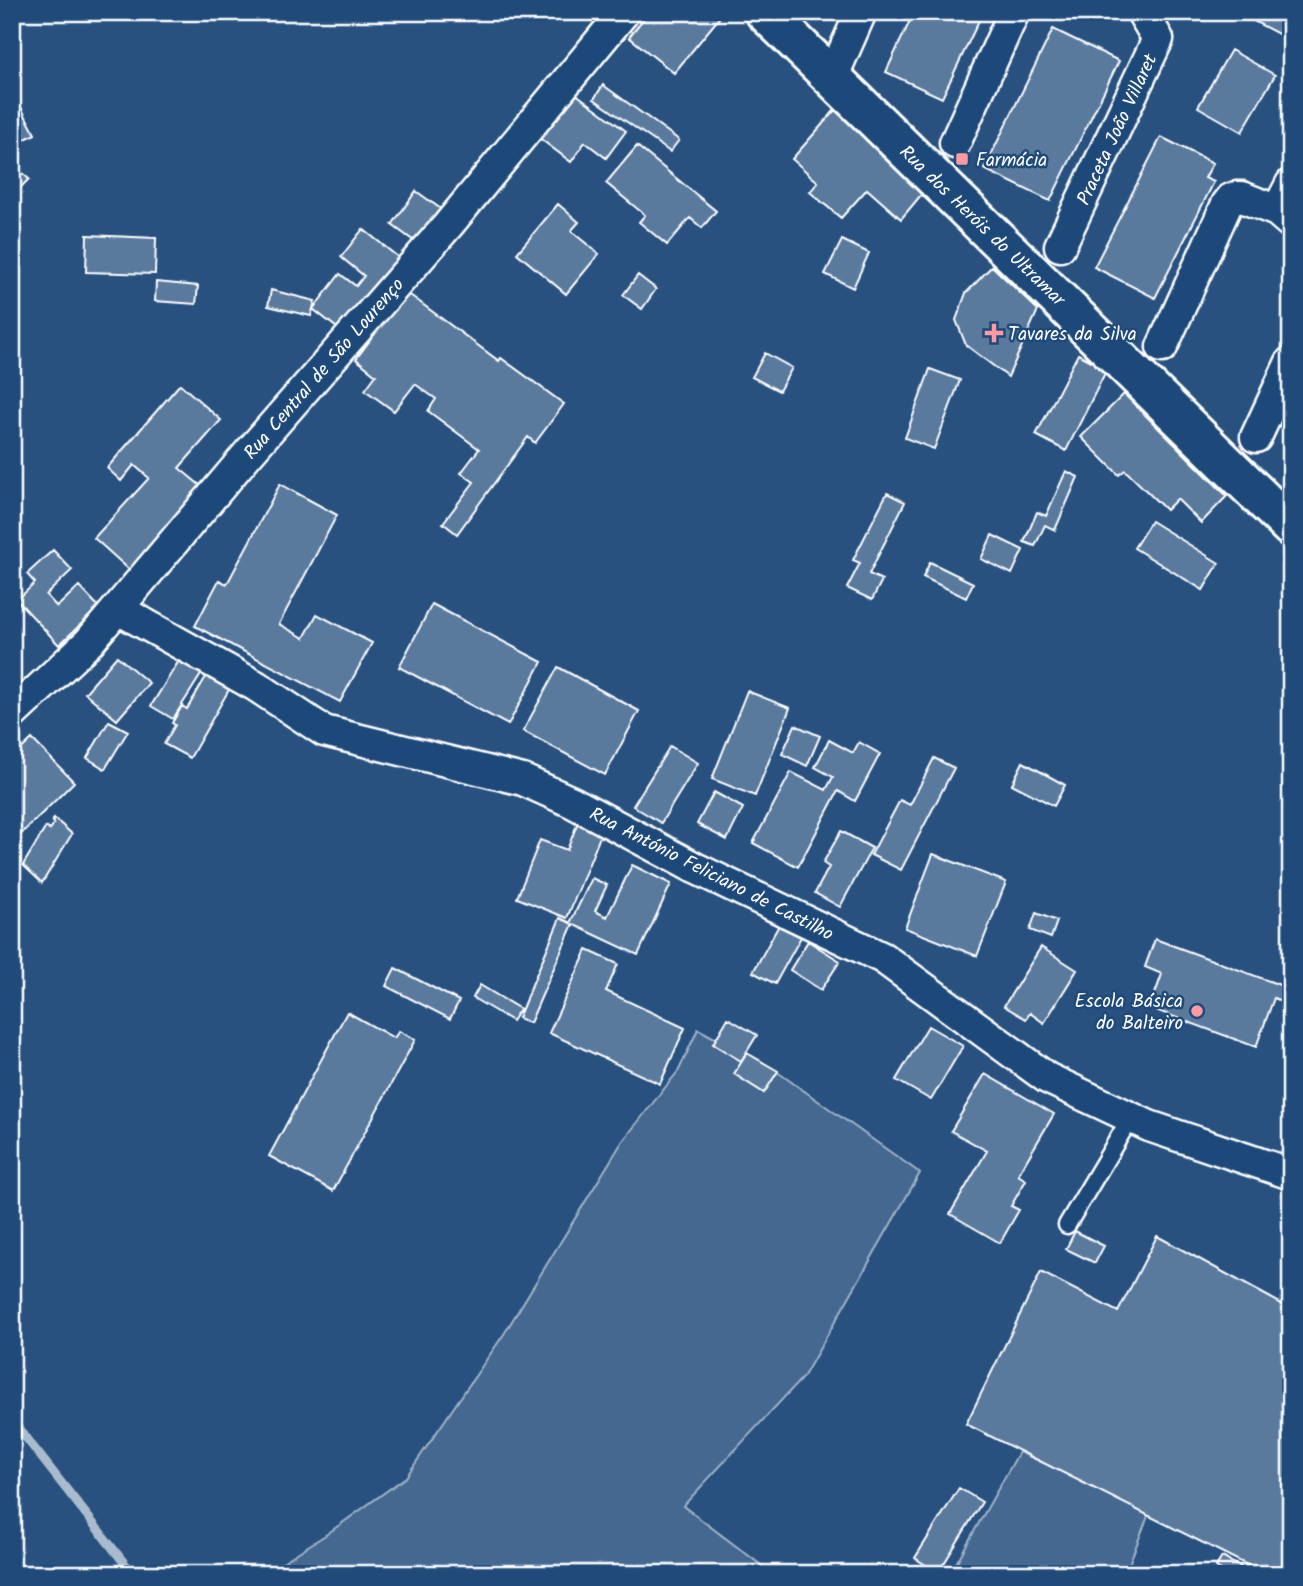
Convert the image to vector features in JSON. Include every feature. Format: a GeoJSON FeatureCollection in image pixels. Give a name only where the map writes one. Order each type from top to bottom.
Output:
{"type":"FeatureCollection","features":[{"type":"Feature","properties":{"kind":"street","name":"Rua Central de São Lourenço"},"geometry":{"type":"LineString","coordinates":[[12,714],[89,642],[118,609],[247,455],[449,224],[624,12]]}},
{"type":"Feature","properties":{"kind":"street","name":"Rua dos Heróis do Ultramar"},"geometry":{"type":"LineString","coordinates":[[765,12],[1291,527]]}},
{"type":"Feature","properties":{"kind":"street"},"geometry":{"type":"LineString","coordinates":[[832,78],[861,12]]}},
{"type":"Feature","properties":{"kind":"street"},"geometry":{"type":"LineString","coordinates":[[955,143],[1014,12]]}},
{"type":"Feature","properties":{"kind":"street","name":"Praceta João Villaret"},"geometry":{"type":"LineString","coordinates":[[1060,247],[1158,39],[1142,12]]}},
{"type":"Feature","properties":{"kind":"street"},"geometry":{"type":"LineString","coordinates":[[1162,347],[1227,204],[1236,197],[1242,197],[1284,217],[1291,184]]}},
{"type":"Feature","properties":{"kind":"street"},"geometry":{"type":"LineString","coordinates":[[1256,437],[1291,362]]}},
{"type":"Feature","properties":{"kind":"street","name":"Rua António Feliciano de Castilho"},"geometry":{"type":"LineString","coordinates":[[118,609],[257,686],[324,731],[523,780],[572,802],[695,868],[883,958],[1046,1078],[1149,1126],[1291,1174]]}},
{"type":"Feature","properties":{"kind":"lane"},"geometry":{"type":"LineString","coordinates":[[1067,1225],[1132,1117]]}},
{"type":"Feature","properties":{"kind":"shaded area"},"geometry":{"type":"Polygon","coordinates":[[[698,1029],[776,1071],[920,1173],[804,1376],[683,1506],[773,1574],[264,1574],[327,1534],[406,1477],[504,1334],[622,1142],[679,1070],[698,1029]]]}},
{"type":"Feature","properties":{"kind":"shaded area"},"geometry":{"type":"Polygon","coordinates":[[[1019,1452],[1150,1511],[1125,1574],[950,1574],[1019,1452]]]}},
{"type":"Feature","properties":{"kind":"building"},"geometry":{"type":"Polygon","coordinates":[[[649,12],[724,12],[674,73],[629,37],[649,12]]]}},
{"type":"Feature","properties":{"kind":"building"},"geometry":{"type":"Polygon","coordinates":[[[914,12],[983,12],[942,98],[886,72],[914,12]]]}},
{"type":"Feature","properties":{"kind":"building"},"geometry":{"type":"Polygon","coordinates":[[[1244,12],[1291,12],[1291,35],[1288,39],[1242,15],[1244,12]]]}},
{"type":"Feature","properties":{"kind":"building"},"geometry":{"type":"Polygon","coordinates":[[[1053,29],[1119,61],[1050,201],[984,169],[1053,29]]]}},
{"type":"Feature","properties":{"kind":"building"},"geometry":{"type":"Polygon","coordinates":[[[1231,50],[1275,75],[1242,132],[1198,107],[1231,50]]]}},
{"type":"Feature","properties":{"kind":"building"},"geometry":{"type":"Polygon","coordinates":[[[603,85],[679,140],[670,152],[594,99],[603,85]]]}},
{"type":"Feature","properties":{"kind":"building"},"geometry":{"type":"Polygon","coordinates":[[[12,90],[35,134],[12,146],[12,90]]]}},
{"type":"Feature","properties":{"kind":"building"},"geometry":{"type":"Polygon","coordinates":[[[572,91],[626,131],[606,158],[585,142],[571,162],[538,137],[572,91]]]}},
{"type":"Feature","properties":{"kind":"building"},"geometry":{"type":"Polygon","coordinates":[[[835,110],[926,189],[901,219],[867,189],[841,218],[810,192],[818,182],[792,159],[835,110]]]}},
{"type":"Feature","properties":{"kind":"building"},"geometry":{"type":"Polygon","coordinates":[[[1161,137],[1213,163],[1205,178],[1214,182],[1155,298],[1094,267],[1161,137]]]}},
{"type":"Feature","properties":{"kind":"building"},"geometry":{"type":"Polygon","coordinates":[[[637,146],[716,211],[702,228],[690,218],[667,245],[639,222],[645,215],[606,183],[637,146]]]}},
{"type":"Feature","properties":{"kind":"building"},"geometry":{"type":"Polygon","coordinates":[[[12,164],[29,179],[18,190],[12,191],[12,164]]]}},
{"type":"Feature","properties":{"kind":"building"},"geometry":{"type":"Polygon","coordinates":[[[416,191],[445,212],[421,246],[392,225],[416,191]]]}},
{"type":"Feature","properties":{"kind":"building"},"geometry":{"type":"Polygon","coordinates":[[[558,204],[579,222],[571,231],[599,254],[566,294],[517,253],[558,204]]]}},
{"type":"Feature","properties":{"kind":"building"},"geometry":{"type":"Polygon","coordinates":[[[363,229],[404,262],[346,335],[313,309],[340,274],[356,286],[364,276],[341,257],[363,229]]]}},
{"type":"Feature","properties":{"kind":"building"},"geometry":{"type":"Polygon","coordinates":[[[87,235],[156,238],[155,274],[86,272],[87,235]]]}},
{"type":"Feature","properties":{"kind":"building"},"geometry":{"type":"Polygon","coordinates":[[[842,240],[869,253],[853,288],[825,274],[842,240]]]}},
{"type":"Feature","properties":{"kind":"building","name":"Tavares da Silva"},"geometry":{"type":"Polygon","coordinates":[[[992,266],[1038,310],[1008,377],[966,345],[956,320],[966,293],[992,266]]]}},
{"type":"Feature","properties":{"kind":"building"},"geometry":{"type":"Polygon","coordinates":[[[638,275],[656,289],[642,309],[623,295],[638,275]]]}},
{"type":"Feature","properties":{"kind":"building"},"geometry":{"type":"Polygon","coordinates":[[[156,282],[198,286],[196,304],[155,301],[156,282]]]}},
{"type":"Feature","properties":{"kind":"building"},"geometry":{"type":"Polygon","coordinates":[[[271,290],[315,301],[311,316],[268,306],[271,290]]]}},
{"type":"Feature","properties":{"kind":"building"},"geometry":{"type":"Polygon","coordinates":[[[406,292],[499,361],[501,358],[564,404],[535,443],[528,437],[457,534],[443,523],[474,482],[461,473],[479,449],[428,411],[436,399],[415,384],[394,411],[365,390],[376,375],[356,359],[406,292]]]}},
{"type":"Feature","properties":{"kind":"building"},"geometry":{"type":"Polygon","coordinates":[[[765,353],[792,368],[779,391],[752,377],[765,353]]]}},
{"type":"Feature","properties":{"kind":"building"},"geometry":{"type":"Polygon","coordinates":[[[1078,354],[1107,369],[1066,451],[1036,435],[1078,354]]]}},
{"type":"Feature","properties":{"kind":"building"},"geometry":{"type":"Polygon","coordinates":[[[930,369],[960,380],[934,449],[905,438],[930,369]]]}},
{"type":"Feature","properties":{"kind":"building"},"geometry":{"type":"Polygon","coordinates":[[[180,384],[221,420],[179,468],[202,487],[134,574],[94,538],[149,478],[134,465],[121,481],[107,468],[180,384]]]}},
{"type":"Feature","properties":{"kind":"building"},"geometry":{"type":"Polygon","coordinates":[[[1124,394],[1227,496],[1201,523],[1177,499],[1166,510],[1125,470],[1119,475],[1081,437],[1124,394]]]}},
{"type":"Feature","properties":{"kind":"building"},"geometry":{"type":"Polygon","coordinates":[[[1066,471],[1078,477],[1055,530],[1045,525],[1035,546],[1024,542],[1037,512],[1046,516],[1066,471]]]}},
{"type":"Feature","properties":{"kind":"building"},"geometry":{"type":"Polygon","coordinates":[[[280,484],[337,515],[279,624],[304,638],[317,614],[372,643],[340,702],[195,626],[219,580],[227,584],[280,484]]]}},
{"type":"Feature","properties":{"kind":"building"},"geometry":{"type":"Polygon","coordinates":[[[887,493],[905,502],[869,574],[882,580],[872,600],[847,588],[860,563],[853,560],[887,493]]]}},
{"type":"Feature","properties":{"kind":"building"},"geometry":{"type":"Polygon","coordinates":[[[1151,521],[1219,563],[1203,590],[1134,548],[1151,521]]]}},
{"type":"Feature","properties":{"kind":"building"},"geometry":{"type":"Polygon","coordinates":[[[992,535],[1023,550],[1012,574],[981,559],[992,535]]]}},
{"type":"Feature","properties":{"kind":"building"},"geometry":{"type":"Polygon","coordinates":[[[53,550],[72,570],[46,595],[57,607],[79,586],[99,607],[59,645],[17,600],[35,583],[27,574],[53,550]]]}},
{"type":"Feature","properties":{"kind":"building"},"geometry":{"type":"Polygon","coordinates":[[[930,562],[973,583],[966,598],[923,577],[930,562]]]}},
{"type":"Feature","properties":{"kind":"building"},"geometry":{"type":"Polygon","coordinates":[[[432,604],[542,662],[508,725],[399,667],[432,604]]]}},
{"type":"Feature","properties":{"kind":"building"},"geometry":{"type":"Polygon","coordinates":[[[117,656],[149,683],[117,720],[85,693],[117,656]]]}},
{"type":"Feature","properties":{"kind":"building"},"geometry":{"type":"Polygon","coordinates":[[[180,659],[202,673],[173,719],[151,706],[180,659]]]}},
{"type":"Feature","properties":{"kind":"building"},"geometry":{"type":"Polygon","coordinates":[[[558,667],[639,711],[605,775],[523,731],[558,667]]]}},
{"type":"Feature","properties":{"kind":"building"},"geometry":{"type":"Polygon","coordinates":[[[207,675],[230,688],[190,758],[164,744],[182,706],[187,709],[207,675]]]}},
{"type":"Feature","properties":{"kind":"building"},"geometry":{"type":"Polygon","coordinates":[[[747,691],[790,708],[755,796],[712,779],[747,691]]]}},
{"type":"Feature","properties":{"kind":"building"},"geometry":{"type":"Polygon","coordinates":[[[109,721],[128,731],[105,769],[87,758],[109,721]]]}},
{"type":"Feature","properties":{"kind":"building"},"geometry":{"type":"Polygon","coordinates":[[[795,725],[820,736],[807,766],[782,754],[795,725]]]}},
{"type":"Feature","properties":{"kind":"building"},"geometry":{"type":"Polygon","coordinates":[[[32,739],[74,782],[15,840],[12,837],[12,758],[32,739]]]}},
{"type":"Feature","properties":{"kind":"building"},"geometry":{"type":"Polygon","coordinates":[[[829,740],[853,753],[859,742],[880,754],[855,801],[838,791],[798,867],[753,843],[791,772],[826,790],[833,777],[815,767],[829,740]]]}},
{"type":"Feature","properties":{"kind":"building"},"geometry":{"type":"Polygon","coordinates":[[[670,746],[698,763],[661,823],[633,806],[670,746]]]}},
{"type":"Feature","properties":{"kind":"building"},"geometry":{"type":"Polygon","coordinates":[[[934,758],[954,768],[901,870],[871,855],[900,800],[910,805],[934,758]]]}},
{"type":"Feature","properties":{"kind":"building"},"geometry":{"type":"Polygon","coordinates":[[[1023,762],[1065,785],[1054,806],[1012,784],[1023,762]]]}},
{"type":"Feature","properties":{"kind":"building"},"geometry":{"type":"Polygon","coordinates":[[[714,792],[743,808],[727,840],[697,824],[714,792]]]}},
{"type":"Feature","properties":{"kind":"building"},"geometry":{"type":"Polygon","coordinates":[[[581,814],[605,824],[567,918],[517,898],[540,840],[567,850],[581,814]]]}},
{"type":"Feature","properties":{"kind":"building"},"geometry":{"type":"Polygon","coordinates":[[[54,818],[72,834],[42,883],[23,865],[46,827],[50,830],[54,818]]]}},
{"type":"Feature","properties":{"kind":"building"},"geometry":{"type":"Polygon","coordinates":[[[841,831],[872,848],[840,907],[815,893],[829,867],[823,863],[841,831]]]}},
{"type":"Feature","properties":{"kind":"building"},"geometry":{"type":"Polygon","coordinates":[[[933,854],[1006,882],[977,956],[905,928],[933,854]]]}},
{"type":"Feature","properties":{"kind":"building"},"geometry":{"type":"Polygon","coordinates":[[[632,865],[671,884],[638,955],[570,923],[592,878],[607,885],[595,911],[607,917],[632,865]]]}},
{"type":"Feature","properties":{"kind":"building"},"geometry":{"type":"Polygon","coordinates":[[[1036,913],[1057,921],[1051,938],[1030,930],[1036,913]]]}},
{"type":"Feature","properties":{"kind":"building"},"geometry":{"type":"Polygon","coordinates":[[[560,918],[573,924],[530,1023],[518,1018],[560,918]]]}},
{"type":"Feature","properties":{"kind":"building"},"geometry":{"type":"Polygon","coordinates":[[[779,925],[801,937],[775,984],[753,972],[779,925]]]}},
{"type":"Feature","properties":{"kind":"building"},"geometry":{"type":"Polygon","coordinates":[[[1155,939],[1291,989],[1291,1005],[1274,998],[1256,1047],[1150,1008],[1162,974],[1145,967],[1155,939]]]}},
{"type":"Feature","properties":{"kind":"building"},"geometry":{"type":"Polygon","coordinates":[[[808,941],[840,961],[821,990],[790,970],[808,941]]]}},
{"type":"Feature","properties":{"kind":"building"},"geometry":{"type":"Polygon","coordinates":[[[1041,947],[1077,970],[1044,1023],[1030,1013],[1026,1019],[1004,1006],[1041,947]]]}},
{"type":"Feature","properties":{"kind":"building"},"geometry":{"type":"Polygon","coordinates":[[[587,950],[618,964],[606,991],[685,1028],[660,1084],[549,1033],[587,950]]]}},
{"type":"Feature","properties":{"kind":"building"},"geometry":{"type":"Polygon","coordinates":[[[395,968],[459,1001],[450,1019],[386,986],[395,968]]]}},
{"type":"Feature","properties":{"kind":"building"},"geometry":{"type":"Polygon","coordinates":[[[480,985],[520,1009],[512,1021],[473,998],[480,985]]]}},
{"type":"Feature","properties":{"kind":"building"},"geometry":{"type":"Polygon","coordinates":[[[347,1012],[394,1038],[399,1031],[415,1040],[333,1191],[269,1156],[347,1012]]]}},
{"type":"Feature","properties":{"kind":"building"},"geometry":{"type":"Polygon","coordinates":[[[728,1018],[757,1035],[741,1061],[713,1044],[728,1018]]]}},
{"type":"Feature","properties":{"kind":"building"},"geometry":{"type":"Polygon","coordinates":[[[928,1026],[963,1046],[931,1100],[896,1080],[928,1026]]]}},
{"type":"Feature","properties":{"kind":"building"},"geometry":{"type":"Polygon","coordinates":[[[747,1053],[778,1071],[764,1093],[734,1074],[747,1053]]]}},
{"type":"Feature","properties":{"kind":"building"},"geometry":{"type":"Polygon","coordinates":[[[985,1074],[1054,1114],[1018,1175],[1026,1180],[1011,1206],[1019,1210],[1000,1243],[950,1214],[987,1151],[951,1131],[985,1074]]]}},
{"type":"Feature","properties":{"kind":"building"},"geometry":{"type":"Polygon","coordinates":[[[1075,1231],[1104,1246],[1095,1263],[1066,1249],[1075,1231]]]}},
{"type":"Feature","properties":{"kind":"building"},"geometry":{"type":"Polygon","coordinates":[[[1157,1236],[1291,1309],[1291,1574],[1265,1574],[966,1424],[1041,1272],[1118,1312],[1157,1236]]]}},
{"type":"Feature","properties":{"kind":"building"},"geometry":{"type":"Polygon","coordinates":[[[959,1488],[982,1502],[938,1573],[915,1558],[959,1488]]]}},
{"type":"Feature","properties":{"kind":"building"},"geometry":{"type":"Polygon","coordinates":[[[1222,1557],[1253,1574],[1228,1574],[1216,1567],[1222,1557]]]}},
{"type":"Feature","properties":{"kind":"waterway"},"geometry":{"type":"LineString","coordinates":[[12,1420],[133,1574]]}},
{"type":"Feature","properties":{"kind":"place","name":"Farmácia"},"geometry":{"type":"Point","coordinates":[962,159]}},
{"type":"Feature","properties":{"kind":"place","name":"Tavares da Silva"},"geometry":{"type":"Point","coordinates":[994,333]}},
{"type":"Feature","properties":{"kind":"place","name":"Escola Básica do Balteiro"},"geometry":{"type":"Point","coordinates":[1197,1011]}}]}
